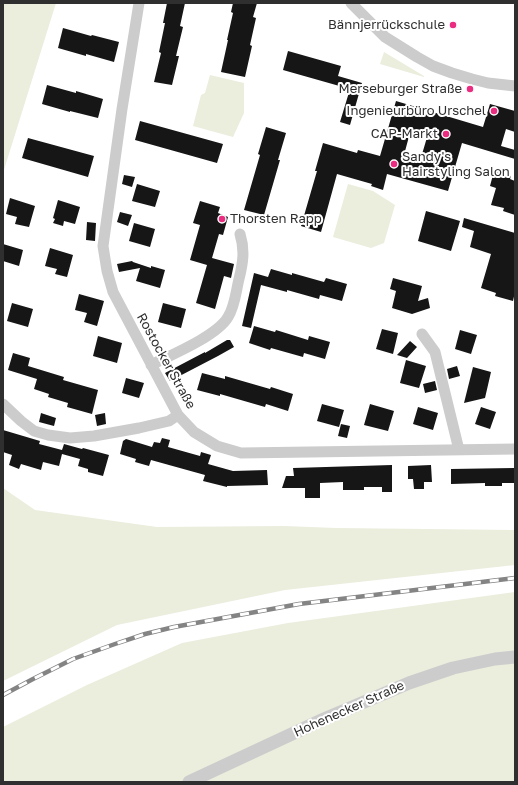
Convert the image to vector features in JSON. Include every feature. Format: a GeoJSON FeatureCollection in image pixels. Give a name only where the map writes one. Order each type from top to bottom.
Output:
{"type":"FeatureCollection","features":[{"type":"Feature","properties":{"kind":"street","name":"Rostocker Straße"},"geometry":{"type":"LineString","coordinates":[[139,3],[122,109],[103,246],[107,271],[113,292],[178,415],[194,432],[217,446],[241,453],[515,449]]}},
{"type":"Feature","properties":{"kind":"street"},"geometry":{"type":"LineString","coordinates":[[351,3],[385,37],[423,60],[452,73],[472,79],[488,83],[515,86]]}},
{"type":"Feature","properties":{"kind":"street"},"geometry":{"type":"LineString","coordinates":[[151,365],[202,339],[228,318],[232,308],[242,265],[243,244],[240,234]]}},
{"type":"Feature","properties":{"kind":"street"},"geometry":{"type":"LineString","coordinates":[[422,334],[435,352],[458,450]]}},
{"type":"Feature","properties":{"kind":"street"},"geometry":{"type":"LineString","coordinates":[[3,404],[20,421],[34,431],[48,435],[70,438],[94,436],[139,428],[169,421],[178,415]]}},
{"type":"Feature","properties":{"kind":"street","name":"Hohenecker Straße"},"geometry":{"type":"LineString","coordinates":[[189,782],[324,719],[409,683],[453,668],[495,659],[515,657]]}},
{"type":"Feature","properties":{"kind":"green space"},"geometry":{"type":"Polygon","coordinates":[[[3,3],[56,3],[3,173],[3,3]]]}},
{"type":"Feature","properties":{"kind":"green space"},"geometry":{"type":"Polygon","coordinates":[[[384,52],[424,76],[424,77],[380,64],[384,52]]]}},
{"type":"Feature","properties":{"kind":"green space"},"geometry":{"type":"Polygon","coordinates":[[[210,75],[244,83],[244,113],[233,137],[193,126],[201,95],[205,93],[210,75]]]}},
{"type":"Feature","properties":{"kind":"green space"},"geometry":{"type":"Polygon","coordinates":[[[348,184],[373,191],[395,205],[384,243],[371,248],[333,237],[348,184]]]}},
{"type":"Feature","properties":{"kind":"green space"},"geometry":{"type":"Polygon","coordinates":[[[3,488],[35,510],[157,527],[284,526],[515,530],[515,565],[285,590],[117,625],[3,681],[3,488]]]}},
{"type":"Feature","properties":{"kind":"green space"},"geometry":{"type":"Polygon","coordinates":[[[515,592],[515,782],[3,782],[3,727],[87,685],[182,643],[288,623],[515,592]]]}},
{"type":"Feature","properties":{"kind":"building"},"geometry":{"type":"Polygon","coordinates":[[[167,3],[185,3],[180,26],[183,27],[176,56],[179,56],[172,85],[154,82],[161,53],[159,52],[165,23],[163,23],[167,3]]]}},
{"type":"Feature","properties":{"kind":"building"},"geometry":{"type":"Polygon","coordinates":[[[233,3],[257,3],[253,17],[256,18],[250,45],[252,46],[245,77],[221,72],[233,13],[231,12],[233,3]]]}},
{"type":"Feature","properties":{"kind":"building"},"geometry":{"type":"Polygon","coordinates":[[[63,28],[119,42],[114,62],[58,48],[63,28]]]}},
{"type":"Feature","properties":{"kind":"building"},"geometry":{"type":"Polygon","coordinates":[[[288,51],[341,66],[338,76],[362,83],[350,125],[340,122],[350,89],[283,70],[288,51]]]}},
{"type":"Feature","properties":{"kind":"building"},"geometry":{"type":"Polygon","coordinates":[[[47,85],[76,93],[76,91],[103,99],[98,118],[42,104],[47,85]]]}},
{"type":"Feature","properties":{"kind":"building"},"geometry":{"type":"Polygon","coordinates":[[[396,101],[483,127],[490,104],[515,111],[515,132],[506,129],[501,146],[515,150],[515,159],[462,143],[448,191],[387,174],[383,190],[371,186],[372,184],[337,174],[321,232],[301,226],[317,171],[315,171],[323,143],[357,153],[358,150],[380,156],[396,101]],[[411,129],[404,155],[420,161],[428,134],[411,129]]]}},
{"type":"Feature","properties":{"kind":"building"},"geometry":{"type":"Polygon","coordinates":[[[140,121],[223,144],[217,163],[135,140],[140,121]]]}},
{"type":"Feature","properties":{"kind":"building"},"geometry":{"type":"Polygon","coordinates":[[[266,127],[286,133],[278,160],[280,160],[264,215],[244,210],[260,155],[258,154],[266,127]]]}},
{"type":"Feature","properties":{"kind":"building"},"geometry":{"type":"Polygon","coordinates":[[[28,138],[94,156],[88,177],[22,158],[28,138]]]}},
{"type":"Feature","properties":{"kind":"building"},"geometry":{"type":"Polygon","coordinates":[[[494,171],[511,176],[510,179],[515,181],[515,215],[503,211],[504,208],[491,205],[496,188],[490,186],[494,171]]]}},
{"type":"Feature","properties":{"kind":"building"},"geometry":{"type":"Polygon","coordinates":[[[124,175],[135,177],[132,187],[122,184],[124,175]]]}},
{"type":"Feature","properties":{"kind":"building"},"geometry":{"type":"Polygon","coordinates":[[[137,184],[160,191],[155,207],[132,201],[137,184]]]}},
{"type":"Feature","properties":{"kind":"building"},"geometry":{"type":"Polygon","coordinates":[[[10,198],[35,206],[29,227],[15,224],[17,217],[6,214],[10,198]]]}},
{"type":"Feature","properties":{"kind":"building"},"geometry":{"type":"Polygon","coordinates":[[[58,200],[80,207],[75,224],[64,221],[63,226],[53,223],[58,200]]]}},
{"type":"Feature","properties":{"kind":"building"},"geometry":{"type":"Polygon","coordinates":[[[200,201],[220,207],[218,213],[228,217],[223,235],[219,234],[212,258],[234,264],[231,278],[224,276],[215,309],[196,303],[207,265],[190,260],[200,225],[193,223],[200,201]]]}},
{"type":"Feature","properties":{"kind":"building"},"geometry":{"type":"Polygon","coordinates":[[[426,211],[460,221],[451,251],[418,241],[426,211]]]}},
{"type":"Feature","properties":{"kind":"building"},"geometry":{"type":"Polygon","coordinates":[[[120,212],[132,215],[128,226],[117,222],[120,212]]]}},
{"type":"Feature","properties":{"kind":"building"},"geometry":{"type":"Polygon","coordinates":[[[464,218],[515,233],[515,292],[513,301],[495,296],[496,293],[481,288],[491,254],[470,247],[474,231],[462,227],[464,218]]]}},
{"type":"Feature","properties":{"kind":"building"},"geometry":{"type":"Polygon","coordinates":[[[87,222],[96,223],[95,241],[86,240],[87,222]]]}},
{"type":"Feature","properties":{"kind":"building"},"geometry":{"type":"Polygon","coordinates":[[[134,223],[155,229],[150,247],[129,241],[134,223]]]}},
{"type":"Feature","properties":{"kind":"building"},"geometry":{"type":"Polygon","coordinates":[[[3,244],[23,250],[19,266],[3,261],[3,244]]]}},
{"type":"Feature","properties":{"kind":"building"},"geometry":{"type":"Polygon","coordinates":[[[50,248],[73,255],[67,277],[55,274],[57,269],[45,266],[50,248]]]}},
{"type":"Feature","properties":{"kind":"building"},"geometry":{"type":"Polygon","coordinates":[[[132,261],[151,268],[151,266],[165,270],[160,288],[136,281],[140,268],[119,272],[117,264],[132,261]]]}},
{"type":"Feature","properties":{"kind":"building"},"geometry":{"type":"Polygon","coordinates":[[[271,269],[324,282],[326,278],[347,284],[342,301],[320,295],[319,299],[287,290],[287,292],[261,285],[251,328],[242,326],[254,273],[268,277],[271,269]]]}},
{"type":"Feature","properties":{"kind":"building"},"geometry":{"type":"Polygon","coordinates":[[[393,278],[422,286],[418,301],[428,298],[430,308],[412,314],[392,308],[396,291],[390,289],[393,278]]]}},
{"type":"Feature","properties":{"kind":"building"},"geometry":{"type":"Polygon","coordinates":[[[79,294],[104,301],[97,326],[84,322],[87,313],[75,310],[79,294]]]}},
{"type":"Feature","properties":{"kind":"building"},"geometry":{"type":"Polygon","coordinates":[[[12,303],[33,309],[28,327],[7,321],[12,303]]]}},
{"type":"Feature","properties":{"kind":"building"},"geometry":{"type":"Polygon","coordinates":[[[163,303],[186,309],[181,328],[158,322],[163,303]]]}},
{"type":"Feature","properties":{"kind":"building"},"geometry":{"type":"Polygon","coordinates":[[[254,326],[275,332],[276,330],[308,340],[309,336],[330,342],[325,359],[304,353],[303,357],[271,348],[270,350],[249,343],[254,326]]]}},
{"type":"Feature","properties":{"kind":"building"},"geometry":{"type":"Polygon","coordinates":[[[382,329],[398,333],[393,354],[376,349],[382,329]]]}},
{"type":"Feature","properties":{"kind":"building"},"geometry":{"type":"Polygon","coordinates":[[[460,330],[477,335],[471,354],[455,349],[460,330]]]}},
{"type":"Feature","properties":{"kind":"building"},"geometry":{"type":"Polygon","coordinates":[[[98,336],[122,343],[117,363],[93,356],[98,336]]]}},
{"type":"Feature","properties":{"kind":"building"},"geometry":{"type":"Polygon","coordinates":[[[227,340],[230,340],[234,347],[170,381],[165,373],[205,353],[227,340]]]}},
{"type":"Feature","properties":{"kind":"building"},"geometry":{"type":"Polygon","coordinates":[[[410,341],[417,347],[407,358],[397,355],[410,341]]]}},
{"type":"Feature","properties":{"kind":"building"},"geometry":{"type":"Polygon","coordinates":[[[13,353],[30,358],[28,366],[64,377],[63,380],[98,390],[92,414],[67,407],[68,403],[48,397],[49,394],[34,389],[37,379],[8,370],[13,353]]]}},
{"type":"Feature","properties":{"kind":"building"},"geometry":{"type":"Polygon","coordinates":[[[406,360],[426,366],[419,388],[400,383],[406,360]]]}},
{"type":"Feature","properties":{"kind":"building"},"geometry":{"type":"Polygon","coordinates":[[[457,366],[460,376],[449,379],[447,369],[457,366]]]}},
{"type":"Feature","properties":{"kind":"building"},"geometry":{"type":"Polygon","coordinates":[[[473,367],[491,372],[485,398],[464,403],[473,367]]]}},
{"type":"Feature","properties":{"kind":"building"},"geometry":{"type":"Polygon","coordinates":[[[202,373],[225,379],[225,376],[293,394],[288,411],[266,404],[265,407],[220,394],[220,396],[197,390],[202,373]]]}},
{"type":"Feature","properties":{"kind":"building"},"geometry":{"type":"Polygon","coordinates":[[[126,378],[144,383],[139,398],[122,393],[126,378]]]}},
{"type":"Feature","properties":{"kind":"building"},"geometry":{"type":"Polygon","coordinates":[[[435,381],[437,390],[425,393],[423,384],[435,381]]]}},
{"type":"Feature","properties":{"kind":"building"},"geometry":{"type":"Polygon","coordinates":[[[322,404],[344,410],[339,427],[317,421],[322,404]]]}},
{"type":"Feature","properties":{"kind":"building"},"geometry":{"type":"Polygon","coordinates":[[[370,404],[394,411],[388,431],[364,425],[370,404]]]}},
{"type":"Feature","properties":{"kind":"building"},"geometry":{"type":"Polygon","coordinates":[[[418,407],[438,413],[433,430],[413,424],[418,407]]]}},
{"type":"Feature","properties":{"kind":"building"},"geometry":{"type":"Polygon","coordinates":[[[481,407],[496,412],[490,429],[475,424],[481,407]]]}},
{"type":"Feature","properties":{"kind":"building"},"geometry":{"type":"Polygon","coordinates":[[[41,413],[56,418],[54,426],[39,422],[41,413]]]}},
{"type":"Feature","properties":{"kind":"building"},"geometry":{"type":"Polygon","coordinates":[[[105,413],[106,424],[97,426],[95,415],[105,413]]]}},
{"type":"Feature","properties":{"kind":"building"},"geometry":{"type":"Polygon","coordinates":[[[341,424],[350,426],[347,438],[338,436],[341,424]]]}},
{"type":"Feature","properties":{"kind":"building"},"geometry":{"type":"Polygon","coordinates":[[[3,430],[40,441],[39,444],[62,450],[64,444],[109,455],[103,476],[88,472],[88,469],[78,466],[80,459],[62,454],[59,466],[43,462],[41,470],[21,464],[19,469],[9,465],[12,455],[3,452],[3,430]]]}},
{"type":"Feature","properties":{"kind":"building"},"geometry":{"type":"Polygon","coordinates":[[[162,438],[170,440],[168,447],[200,456],[201,452],[211,455],[208,464],[233,471],[267,470],[268,485],[227,487],[203,481],[205,475],[151,460],[149,466],[135,462],[136,459],[120,454],[123,441],[126,439],[152,447],[154,442],[160,443],[162,438]]]}},
{"type":"Feature","properties":{"kind":"building"},"geometry":{"type":"Polygon","coordinates":[[[392,465],[392,492],[382,492],[382,487],[364,487],[364,490],[343,490],[343,482],[320,483],[320,498],[305,498],[305,488],[282,488],[286,476],[294,476],[293,468],[392,465]]]}},
{"type":"Feature","properties":{"kind":"building"},"geometry":{"type":"Polygon","coordinates":[[[431,465],[432,482],[424,482],[424,489],[414,489],[413,479],[408,479],[408,466],[431,465]]]}},
{"type":"Feature","properties":{"kind":"building"},"geometry":{"type":"Polygon","coordinates":[[[514,468],[514,483],[502,483],[502,486],[485,486],[485,483],[451,484],[451,469],[514,468]]]}},
{"type":"Feature","properties":{"kind":"railway"},"geometry":{"type":"LineString","coordinates":[[3,695],[73,659],[145,634],[174,627],[299,604],[515,578]]}},
{"type":"Feature","properties":{"kind":"place","name":"Bännjerrückschule"},"geometry":{"type":"Point","coordinates":[453,25]}},
{"type":"Feature","properties":{"kind":"place","name":"Merseburger Straße"},"geometry":{"type":"Point","coordinates":[470,89]}},
{"type":"Feature","properties":{"kind":"place","name":"Ingenieurbüro Urschel"},"geometry":{"type":"Point","coordinates":[494,111]}},
{"type":"Feature","properties":{"kind":"place","name":"CAP-Markt"},"geometry":{"type":"Point","coordinates":[446,134]}},
{"type":"Feature","properties":{"kind":"place","name":"Sandy's Hairstyling Salon"},"geometry":{"type":"Point","coordinates":[394,164]}},
{"type":"Feature","properties":{"kind":"place","name":"Thorsten Rapp"},"geometry":{"type":"Point","coordinates":[222,219]}}]}
